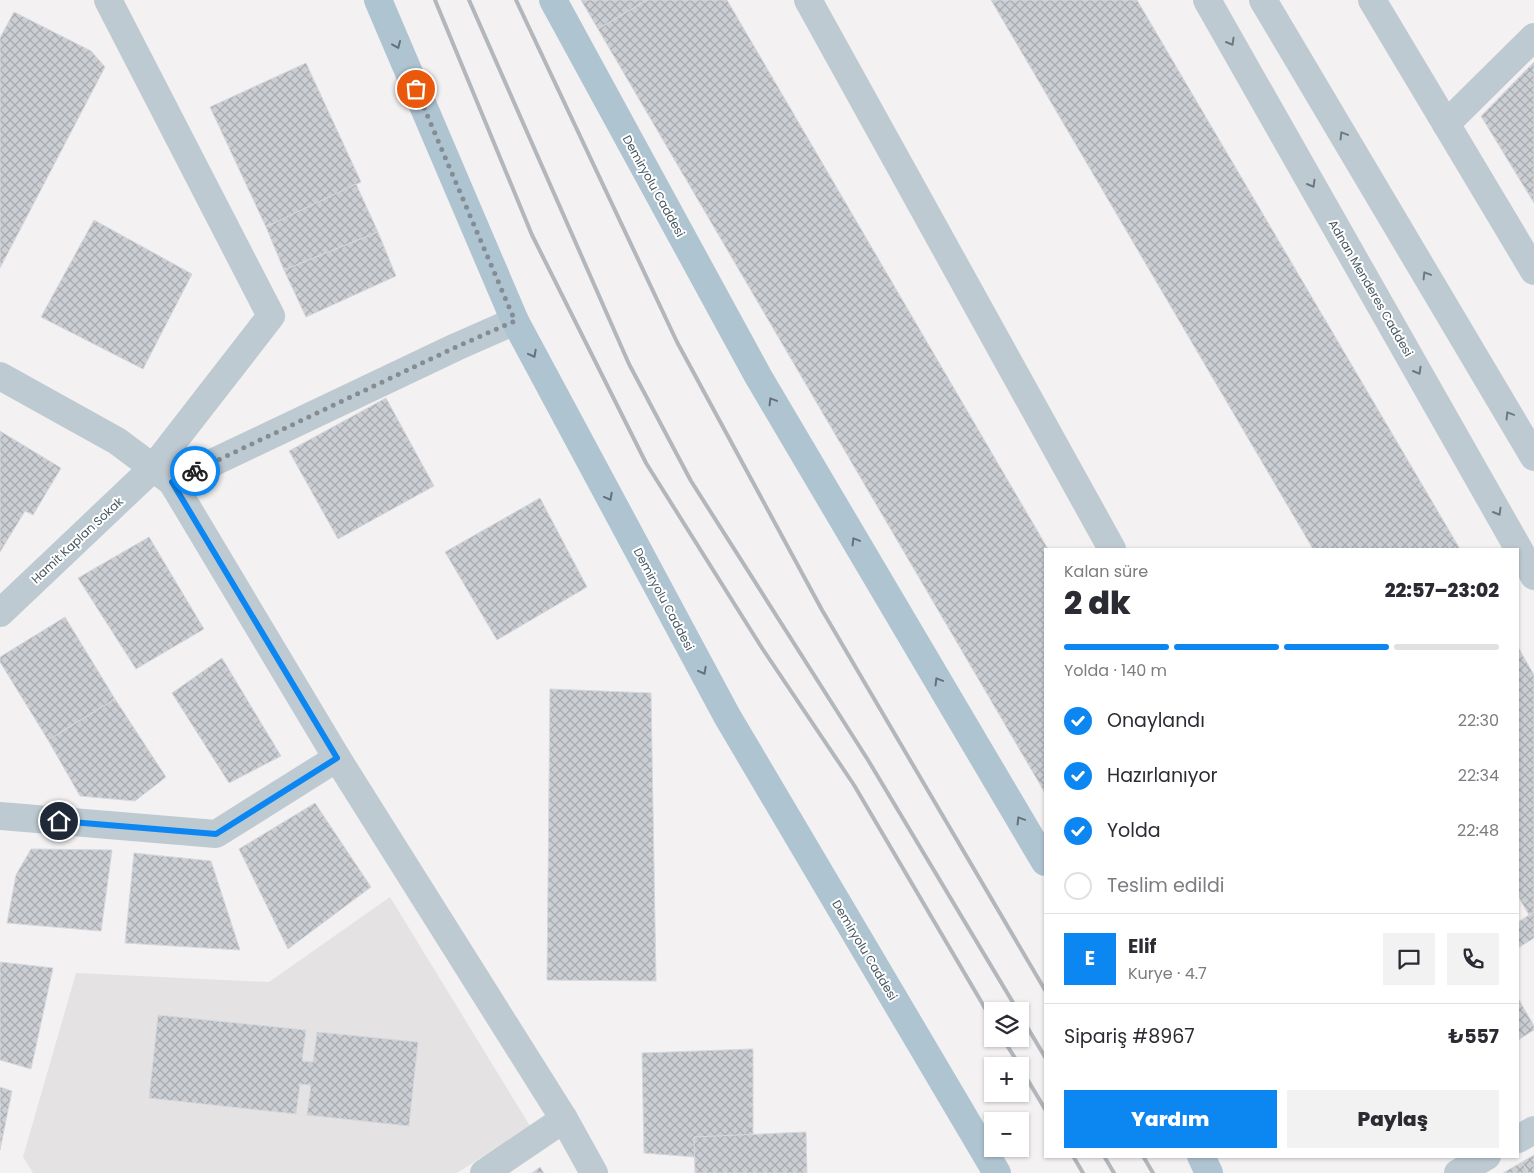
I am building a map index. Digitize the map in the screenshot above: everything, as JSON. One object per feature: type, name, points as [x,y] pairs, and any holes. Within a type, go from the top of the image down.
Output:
[{"type":"main road","name":"Demiryolu Caddesi","points":[[378,0],[515,321],[727,716],[997,1173]]},
{"type":"main road","name":"Demiryolu Caddesi","points":[[553,0],[758,376],[1044,860]]},
{"type":"main road","points":[[1201,1158],[1209,1173]]},
{"type":"street","points":[[108,0],[271,316],[163,475]]},
{"type":"street","points":[[808,0],[1111,548]]},
{"type":"street","name":"Adnan Menderes Caddesi","points":[[1207,0],[1518,548]]},
{"type":"street","points":[[1263,0],[1534,457]]},
{"type":"street","points":[[1372,0],[1534,270]]},
{"type":"street","points":[[1446,124],[1534,37]]},
{"type":"street","points":[[163,475],[515,321]]},
{"type":"street","points":[[0,376],[117,441],[163,475],[337,758],[564,1119],[594,1173]]},
{"type":"street","name":"Hamit Kaplan Sokak","points":[[0,613],[163,475]]},
{"type":"street","name":"Adnan Menderes Caddesi","points":[[1519,550],[1534,576]]},
{"type":"street","points":[[0,816],[216,834],[337,758]]},
{"type":"street","points":[[484,1173],[564,1119]]},
{"type":"street","points":[[1519,1138],[1534,1130]]},
{"type":"street","points":[[1449,1158],[1457,1173],[1483,1158]]},
{"type":"shaded area","points":[[390,897],[530,1126],[457,1173],[33,1173],[23,1157],[76,973],[269,982]]},
{"type":"building","points":[[581,0],[647,0],[598,29]]},
{"type":"building","points":[[647,0],[727,0],[1047,548],[1044,548],[1044,791],[598,29]]},
{"type":"building","points":[[991,0],[1137,0],[1459,548],[1312,548]]},
{"type":"building","points":[[14,12],[91,51],[105,67],[0,268],[0,38]]},
{"type":"building","points":[[1534,62],[1534,203],[1481,116]]},
{"type":"building","points":[[306,63],[361,182],[266,227],[210,107]]},
{"type":"building","points":[[356,184],[378,232],[284,270],[266,227]]},
{"type":"building","points":[[94,220],[192,274],[143,369],[41,317]]},
{"type":"building","points":[[378,232],[396,276],[306,317],[284,270]]},
{"type":"building","points":[[386,398],[434,486],[338,539],[289,451]]},
{"type":"building","points":[[0,431],[61,468],[33,515],[25,511],[0,552]]},
{"type":"building","points":[[540,498],[587,587],[497,640],[445,552]]},
{"type":"building","points":[[149,537],[204,629],[136,669],[78,578]]},
{"type":"building","points":[[65,617],[115,699],[48,740],[0,662],[0,657]]},
{"type":"building","points":[[1519,649],[1534,675],[1534,912],[1529,915],[1519,898]]},
{"type":"building","points":[[222,658],[281,756],[229,783],[172,693]]},
{"type":"building","points":[[550,689],[651,693],[656,981],[547,980]]},
{"type":"building","points":[[115,699],[166,777],[135,801],[80,796],[48,740]]},
{"type":"building","points":[[315,803],[371,887],[288,949],[239,849]]},
{"type":"building","points":[[31,849],[112,850],[101,931],[7,923],[16,875]]},
{"type":"building","points":[[134,853],[211,861],[240,950],[125,943]]},
{"type":"building","points":[[1534,912],[1534,938],[1519,947],[1519,921]]},
{"type":"building","points":[[0,962],[53,968],[31,1069],[0,1060]]},
{"type":"building","points":[[1519,1000],[1534,1026],[1534,1030],[1519,1039]]},
{"type":"building","points":[[158,1015],[306,1030],[302,1061],[313,1062],[317,1032],[418,1042],[409,1126],[307,1115],[311,1085],[300,1084],[296,1114],[149,1098]]},
{"type":"building","points":[[753,1049],[753,1135],[694,1137],[695,1157],[644,1153],[642,1053]]},
{"type":"building","points":[[0,1087],[12,1091],[0,1150]]},
{"type":"building","points":[[806,1132],[807,1173],[695,1173],[694,1137]]},
{"type":"building","points":[[1534,1155],[1534,1173],[1528,1173],[1522,1162]]},
{"type":"building","points":[[1522,1162],[1528,1173],[1503,1173]]},
{"type":"building","points":[[540,1167],[544,1173],[532,1173]]},
{"type":"railway","points":[[435,0],[532,235],[646,463],[762,648],[854,785],[984,1006]]},
{"type":"railway","points":[[469,0],[629,364],[691,481],[868,760],[1013,1002]]},
{"type":"railway","points":[[516,0],[677,342],[822,610],[1044,988]]},
{"type":"railway","points":[[1029,1030],[1044,1055]]},
{"type":"railway","points":[[1008,1047],[1014,1057]]},
{"type":"railway","points":[[1029,1082],[1044,1107]]},
{"type":"railway","points":[[1074,1158],[1083,1173]]},
{"type":"railway","points":[[1105,1158],[1114,1173]]},
{"type":"railway","points":[[1144,1158],[1153,1173]]},
{"type":"way so far","points":[[195,471],[515,321],[416,89]]},
{"type":"route","points":[[59,821],[216,834],[337,758],[172,482],[195,471]]}]
